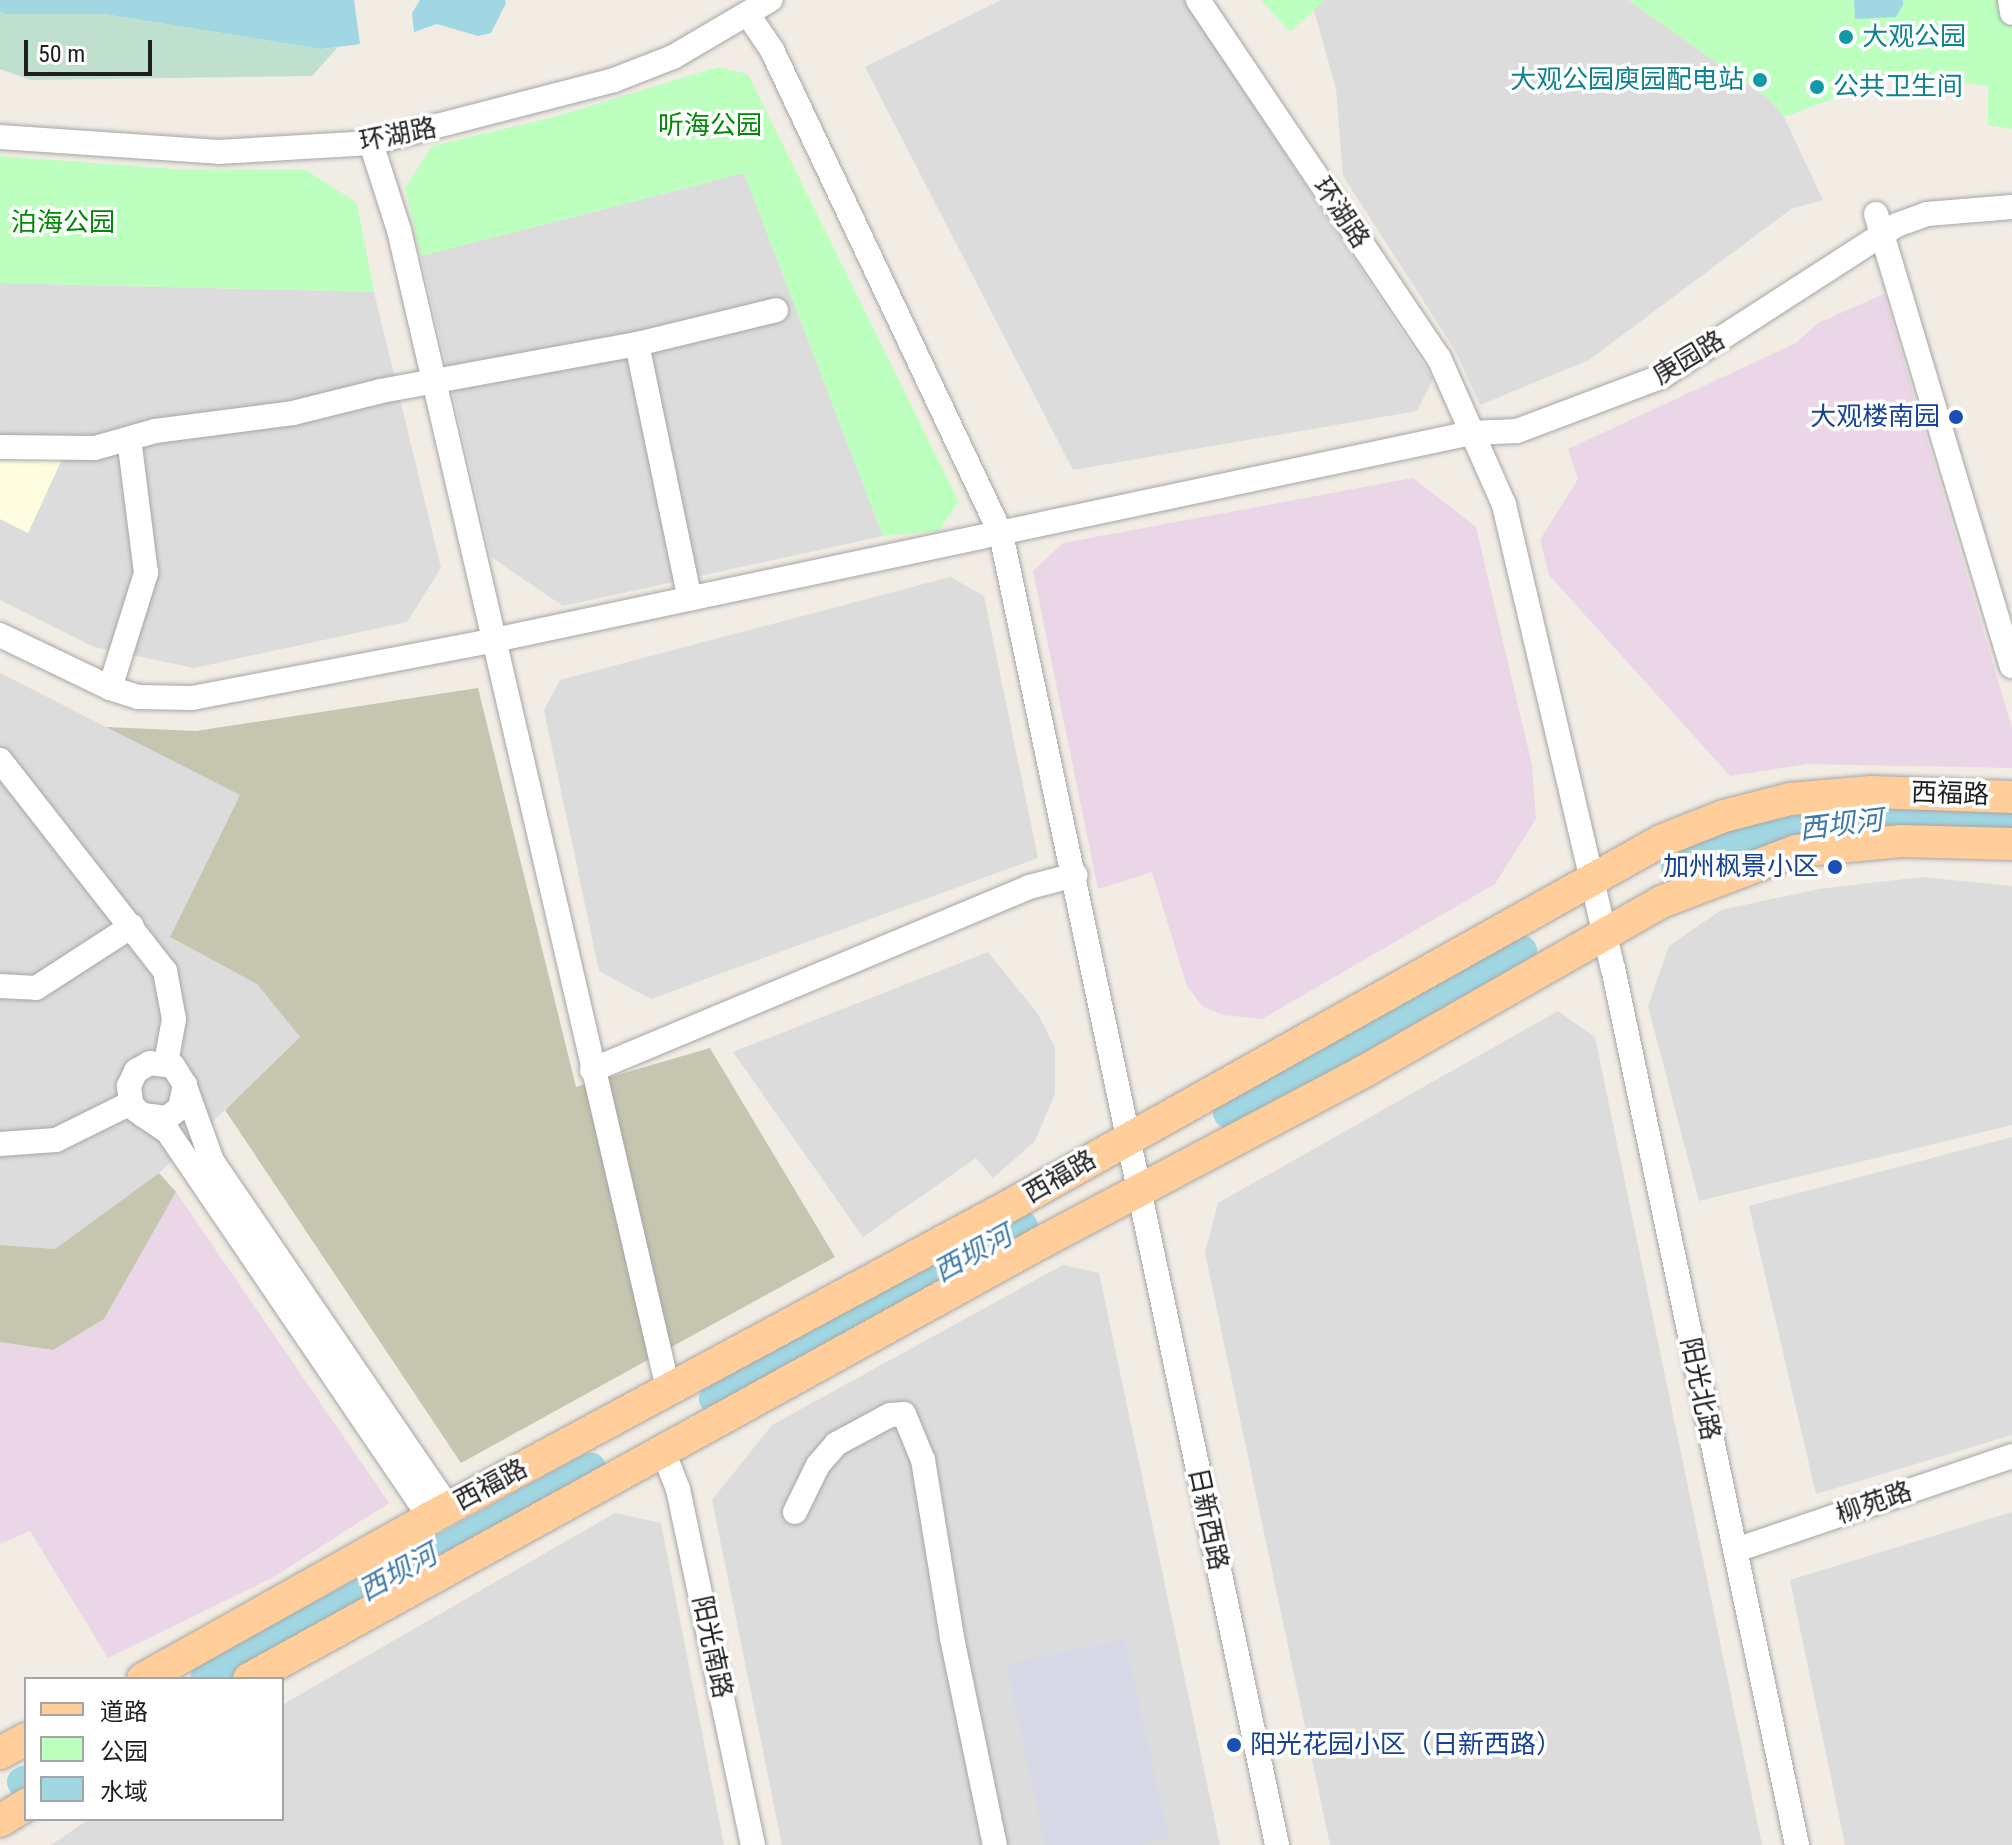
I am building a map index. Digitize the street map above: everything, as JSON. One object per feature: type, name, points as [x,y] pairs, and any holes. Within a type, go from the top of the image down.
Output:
[{"type":"main road","name":"西福路","points":[[147,1677],[1661,841],[1790,799],[1872,792],[2012,797]]},
{"type":"main road","name":"西福路","points":[[253,1677],[1143,1191],[1603,933],[1720,877],[1796,851],[1889,841],[2012,844]]},
{"type":"main road","points":[[0,1753],[24,1740]]},
{"type":"main road","points":[[0,1821],[24,1806]]},
{"type":"street","name":"环湖路","points":[[0,137],[218,152],[371,143],[614,80],[749,16],[770,0]]},
{"type":"street","name":"环湖路","points":[[1198,0],[1439,358],[1471,433],[1490,465],[1504,505],[1592,879]]},
{"type":"street","points":[[2010,0],[2012,13]]},
{"type":"street","name":"日新西路","points":[[749,16],[772,50],[1001,534],[1143,1191],[1277,1845]]},
{"type":"street","points":[[371,143],[399,230],[490,641],[668,1389]]},
{"type":"street","name":"庚园路","points":[[0,635],[110,688],[138,697],[192,698],[490,641],[1471,433],[1517,431],[1661,377],[1880,222],[1927,214],[2012,207]]},
{"type":"street","points":[[1880,222],[2012,666]]},
{"type":"street","points":[[0,447],[95,448],[129,439],[293,413],[637,344],[776,310]]},
{"type":"street","points":[[637,344],[690,599]]},
{"type":"street","points":[[110,688],[146,573],[129,439]]},
{"type":"street","points":[[0,760],[165,971],[172,995],[166,1063]]},
{"type":"street","points":[[592,1070],[1029,887],[1075,875]]},
{"type":"street","name":"阳光北路","points":[[1592,879],[1797,1845]]},
{"type":"street","points":[[0,986],[36,988],[132,926]]},
{"type":"street","points":[[150,1063],[166,1063],[179,1071],[212,1161],[440,1513],[168,1132],[137,1109],[129,1086],[136,1071],[150,1063]]},
{"type":"street","points":[[0,1144],[56,1140],[137,1109],[159,1119],[174,1114],[184,1101],[185,1085]]},
{"type":"street","points":[[795,1512],[818,1465],[836,1444],[890,1415],[904,1414],[923,1460],[952,1638],[995,1845]]},
{"type":"street","name":"阳光南路","points":[[663,1451],[678,1489],[753,1845]]},
{"type":"street","name":"柳苑路","points":[[1736,1550],[2012,1456]]},
{"type":"shaded area","points":[[1001,0],[1184,0],[1433,379],[1417,411],[1073,470],[865,67]]},
{"type":"shaded area","points":[[1325,0],[1628,0],[1769,99],[1784,117],[1823,200],[1791,209],[1589,360],[1480,405],[1455,350],[1343,176],[1336,89],[1314,10]]},
{"type":"shaded area","points":[[0,11],[104,14],[321,49],[338,47],[312,76],[31,80],[0,69]]},
{"type":"shaded area","points":[[744,173],[883,536],[563,606],[491,557],[421,256]]},
{"type":"shaded area","points":[[0,283],[374,292],[441,568],[407,622],[194,668],[94,647],[0,600],[0,519],[28,533],[0,453]]},
{"type":"shaded area","points":[[1884,294],[2012,728],[2012,768],[1807,764],[1730,776],[1549,575],[1540,540],[1578,479],[1568,449],[1796,343],[1818,323]]},
{"type":"shaded area","points":[[0,453],[64,455],[28,533],[0,519]]},
{"type":"shaded area","points":[[1413,478],[1476,527],[1532,765],[1536,819],[1495,884],[1262,1019],[1223,1015],[1202,1006],[1187,986],[1152,872],[1098,889],[1033,571],[1063,543]]},
{"type":"shaded area","points":[[950,577],[984,596],[1038,858],[651,999],[599,971],[544,710],[560,680]]},
{"type":"shaded area","points":[[0,673],[240,795],[170,937],[257,984],[300,1037],[159,1173],[55,1249],[0,1245]]},
{"type":"shaded area","points":[[478,688],[576,1087],[710,1048],[835,1257],[461,1463],[225,1110],[300,1037],[257,984],[170,937],[240,795],[106,727],[196,731]]},
{"type":"shaded area","points":[[1922,877],[2012,886],[2012,1125],[1699,1201],[1648,1006],[1669,946],[1721,910],[1819,889]]},
{"type":"shaded area","points":[[988,952],[1038,1014],[1055,1048],[1055,1094],[1035,1141],[993,1178],[976,1158],[863,1237],[733,1052]]},
{"type":"shaded area","points":[[1558,1011],[1595,1037],[1762,1845],[1330,1845],[1205,1253],[1218,1203]]},
{"type":"shaded area","points":[[2012,1137],[2012,1435],[1816,1494],[1749,1206]]},
{"type":"shaded area","points":[[159,1173],[176,1192],[104,1319],[53,1350],[0,1342],[0,1245],[55,1249]]},
{"type":"shaded area","points":[[176,1192],[389,1503],[272,1578],[108,1658],[30,1531],[0,1544],[0,1342],[53,1350],[104,1319]]},
{"type":"shaded area","points":[[1063,1265],[1099,1273],[1220,1845],[782,1845],[712,1500],[772,1425]]},
{"type":"shaded area","points":[[2012,1512],[2012,1845],[1845,1845],[1790,1580]]},
{"type":"shaded area","points":[[615,1513],[661,1523],[724,1845],[51,1845],[86,1821],[284,1821],[284,1704]]},
{"type":"shaded area","points":[[1125,1639],[1169,1839],[1142,1845],[1045,1845],[1006,1664]]},
{"type":"green space","points":[[1261,0],[1325,0],[1290,32]]},
{"type":"green space","name":"大观公园","points":[[1628,0],[2012,0],[2012,129],[1988,125],[1988,86],[1900,74],[1784,117],[1769,99]]},
{"type":"green space","name":"听海公园","points":[[718,67],[748,74],[959,502],[938,531],[883,536],[744,173],[421,256],[405,188],[432,146],[554,117]]},
{"type":"green space","name":"泊海公园","points":[[0,156],[175,169],[306,170],[357,203],[374,292],[0,283]]},
{"type":"water","points":[[0,0],[354,0],[360,44],[321,49],[104,14],[6,14],[0,11]]},
{"type":"water","points":[[420,0],[505,0],[506,3],[491,33],[478,36],[437,24],[414,32],[412,13]]},
{"type":"water","points":[[1854,0],[1903,0],[1903,5],[1896,17],[1855,19]]},
{"type":"waterway","name":"西坝河","points":[[1676,868],[1753,837],[1833,823],[1879,818],[2012,823]]},
{"type":"waterway","name":"西坝河","points":[[1228,1113],[1522,951]]},
{"type":"waterway","name":"西坝河","points":[[714,1399],[1023,1226]]},
{"type":"waterway","name":"西坝河","points":[[209,1677],[591,1468]]},
{"type":"place","name":"大观公园","points":[[1846,37]]},
{"type":"place","name":"大观公园庾园配电站","points":[[1760,80]]},
{"type":"place","name":"公共卫生间","points":[[1817,87]]},
{"type":"place","name":"大观楼南园","points":[[1956,417]]},
{"type":"place","name":"加州枫景小区","points":[[1835,867]]},
{"type":"place","name":"阳光花园小区（日新西路）","points":[[1234,1745]]}]
